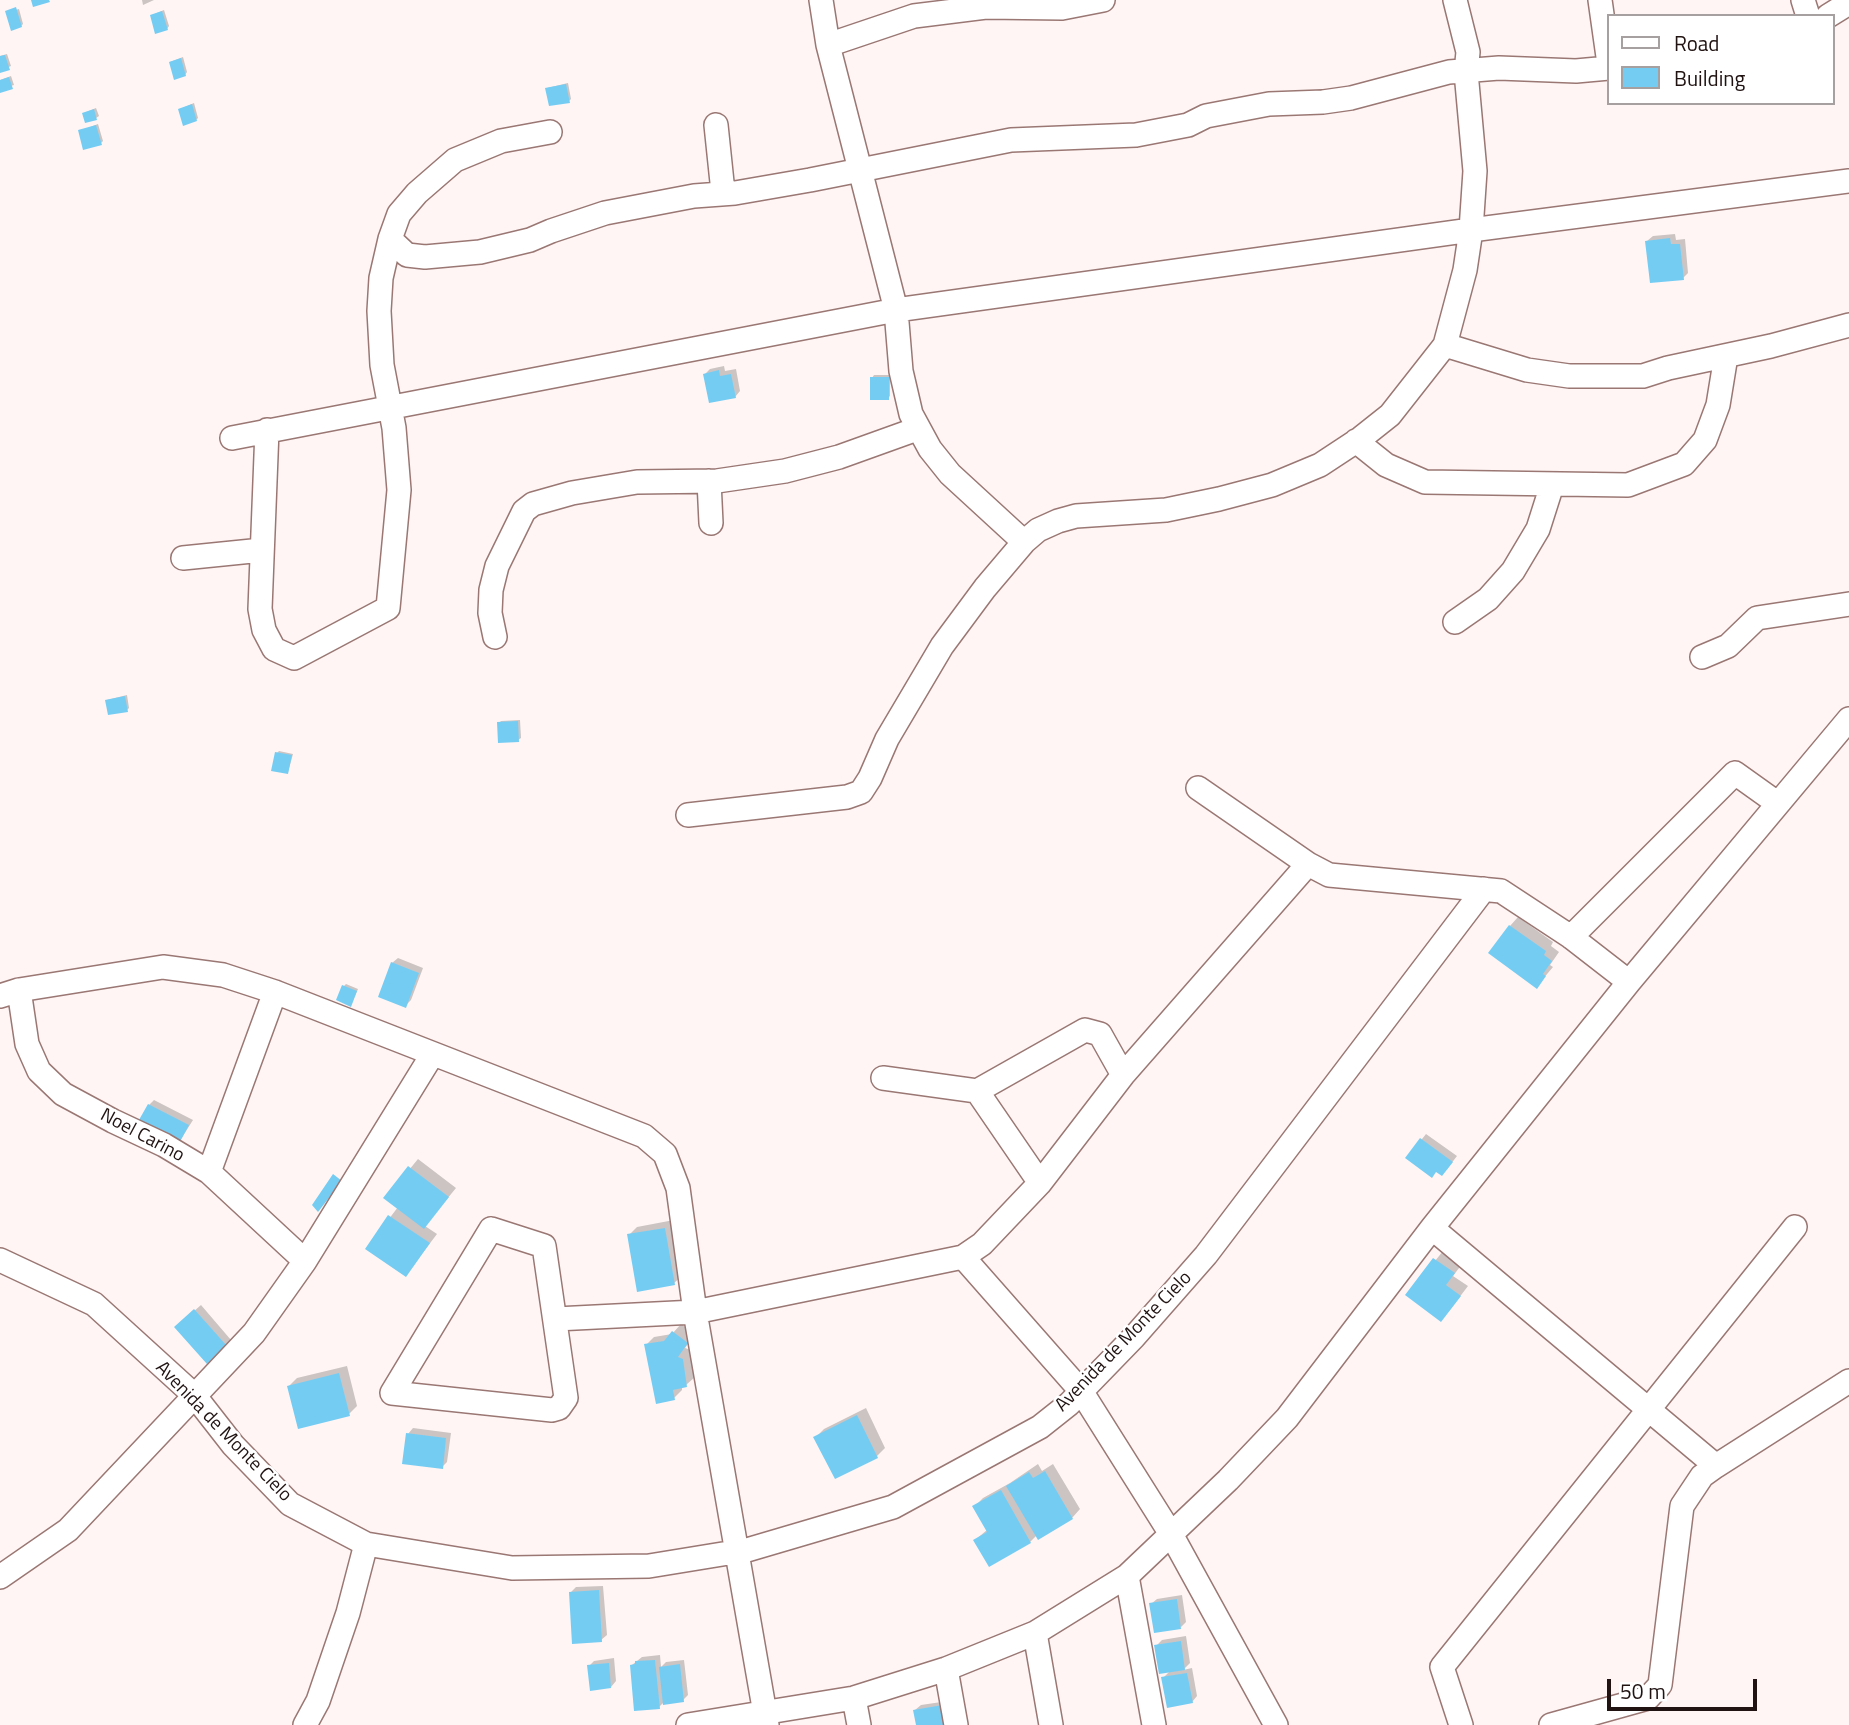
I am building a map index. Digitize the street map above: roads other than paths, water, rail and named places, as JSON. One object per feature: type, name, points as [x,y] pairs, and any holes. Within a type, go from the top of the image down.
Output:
[{"type":"street","points":[[821,0],[828,45],[862,169],[896,310],[901,371],[911,414],[917,429],[950,474],[1024,542]]},
{"type":"street","points":[[828,45],[914,16],[986,7],[1103,0]]},
{"type":"street","points":[[688,815],[847,797],[861,792],[887,739],[942,646],[985,588],[1024,542],[1038,530],[1076,516],[1166,510],[1272,485],[1320,466],[1391,415],[1445,345],[1465,270],[1475,171],[1466,72],[1468,52],[1455,0]]},
{"type":"street","points":[[1600,0],[1608,59]]},
{"type":"street","points":[[1831,14],[1849,3]]},
{"type":"street","points":[[390,239],[407,255],[425,257],[480,252],[530,240],[605,213],[723,192],[735,193],[1011,139],[1136,135],[1188,125],[1206,116],[1269,104],[1351,99],[1449,72],[1499,68],[1576,71],[1608,66]]},
{"type":"street","points":[[716,125],[723,192]]},
{"type":"street","points":[[267,430],[260,610],[264,630],[274,649],[294,658],[388,608],[399,490],[394,428],[382,365],[379,311],[381,278],[399,214],[416,193],[455,160],[501,141],[550,132]]},
{"type":"street","points":[[232,438],[896,310],[1471,230],[1849,181]]},
{"type":"street","points":[[1445,345],[1527,370],[1569,376],[1643,376],[1849,326]]},
{"type":"street","points":[[1356,441],[1386,464],[1425,482],[1628,485],[1684,464],[1705,440],[1718,405],[1726,356]]},
{"type":"street","points":[[495,637],[490,613],[491,590],[497,566],[524,511],[533,504],[572,493],[637,482],[709,481],[785,471],[839,457],[917,429]]},
{"type":"street","points":[[709,481],[711,523]]},
{"type":"street","points":[[1455,622],[1488,599],[1513,571],[1538,529],[1552,485]]},
{"type":"street","points":[[183,558],[262,550]]},
{"type":"street","points":[[1702,657],[1728,646],[1757,618],[1849,604]]},
{"type":"street","points":[[688,1725],[766,1719],[854,1698],[946,1669],[1035,1633],[1127,1576],[1228,1480],[1287,1418],[1432,1228],[1629,982],[1849,719]]},
{"type":"street","points":[[1571,937],[1735,773],[1777,803]]},
{"type":"street","points":[[1198,788],[1308,864],[1329,875],[1502,891],[1571,937],[1629,982]]},
{"type":"street","points":[[556,1319],[695,1312],[963,1257],[982,1244],[1040,1183],[1123,1075],[1308,864]]},
{"type":"street","name":"Avenida de Monte Cielo","points":[[0,1260],[94,1304],[194,1395],[233,1445],[290,1504],[366,1544],[512,1568],[649,1566],[736,1552],[893,1507],[1040,1427],[1069,1404],[1206,1255],[1484,889]]},
{"type":"street","points":[[9,993],[163,967],[223,975],[275,992],[644,1136],[665,1154],[678,1188],[695,1312],[766,1719]]},
{"type":"street","points":[[209,1172],[275,992]]},
{"type":"street","name":"Noel Carino","points":[[9,993],[39,1071],[63,1094],[164,1145],[209,1172],[305,1261]]},
{"type":"street","points":[[883,1078],[977,1091],[1084,1030],[1100,1034],[1123,1075]]},
{"type":"street","points":[[0,1577],[68,1531],[254,1333],[305,1261],[432,1055]]},
{"type":"street","points":[[977,1091],[1040,1183]]},
{"type":"street","points":[[1461,1725],[1442,1667],[1795,1227]]},
{"type":"street","points":[[491,1228],[544,1246],[556,1319],[566,1398],[559,1408],[552,1410],[392,1393],[491,1228]]},
{"type":"street","points":[[1432,1228],[1716,1466]]},
{"type":"street","points":[[963,1257],[1081,1391],[1171,1534],[1276,1725]]},
{"type":"street","points":[[1551,1725],[1648,1698],[1660,1685],[1682,1506],[1702,1476],[1849,1381]]},
{"type":"street","points":[[305,1725],[318,1701],[348,1613],[366,1544]]},
{"type":"street","points":[[1127,1576],[1154,1725]]},
{"type":"street","points":[[1035,1633],[1051,1725]]},
{"type":"street","points":[[946,1669],[956,1725]]},
{"type":"street","points":[[854,1698],[859,1725]]}]
